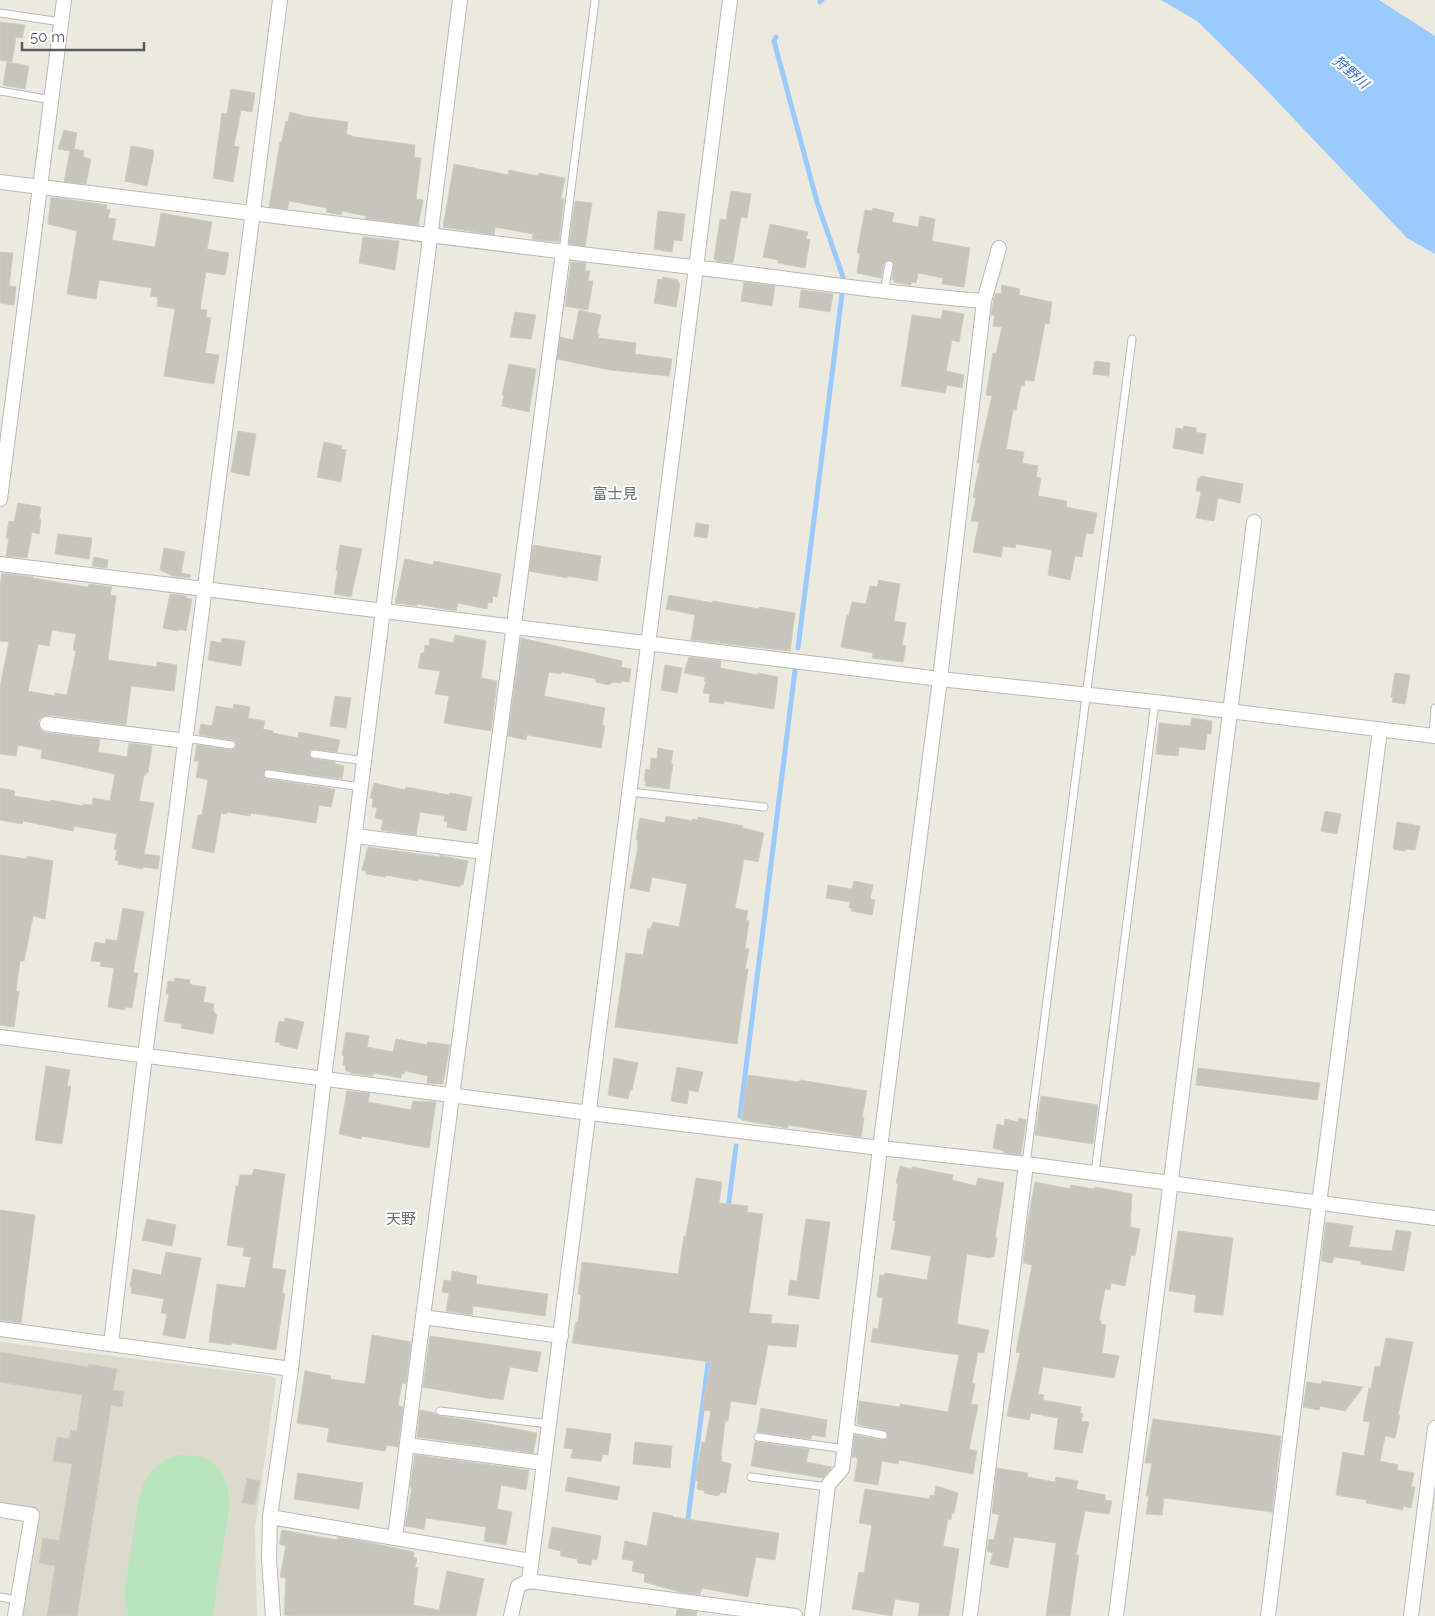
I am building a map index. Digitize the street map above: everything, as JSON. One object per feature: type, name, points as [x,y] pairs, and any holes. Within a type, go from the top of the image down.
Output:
[{"type":"street","points":[[0,499],[4,430],[40,187],[64,0]]},
{"type":"street","points":[[112,1344],[145,1056],[280,0]]},
{"type":"street","points":[[273,1616],[269,1559],[270,1516],[291,1369],[324,1078],[460,0]]},
{"type":"street","points":[[529,1581],[730,0]]},
{"type":"street","points":[[0,182],[929,297],[984,301]]},
{"type":"street","points":[[812,1616],[828,1485],[842,1469],[845,1449],[880,1148],[940,679],[984,301],[999,248]]},
{"type":"street","points":[[395,1538],[454,1095],[533,465],[563,252]]},
{"type":"street","points":[[1116,1616],[1254,522]]},
{"type":"street","points":[[0,564],[940,679],[1155,702],[1434,736]]},
{"type":"street","points":[[47,724],[186,740]]},
{"type":"street","points":[[1268,1616],[1318,1204],[1380,730]]},
{"type":"street","points":[[355,836],[484,852]]},
{"type":"street","points":[[0,1037],[590,1113],[1026,1164],[1435,1218]]},
{"type":"street","points":[[970,1616],[1026,1164]]},
{"type":"street","points":[[423,1317],[561,1336]]},
{"type":"street","points":[[0,1329],[291,1369]]},
{"type":"street","points":[[1411,1616],[1435,1428]]},
{"type":"street","points":[[407,1445],[544,1463]]},
{"type":"street","points":[[0,1510],[32,1515],[15,1616]]},
{"type":"street","points":[[270,1516],[531,1561]]},
{"type":"street","points":[[511,1616],[518,1586],[529,1581],[795,1616]]},
{"type":"lane","points":[[563,252],[595,0]]},
{"type":"lane","points":[[0,13],[61,22]]},
{"type":"lane","points":[[0,91],[52,100]]},
{"type":"lane","points":[[884,291],[889,265]]},
{"type":"lane","points":[[1026,1164],[1132,339]]},
{"type":"lane","points":[[1095,1173],[1155,702]]},
{"type":"lane","points":[[1434,736],[1435,708]]},
{"type":"lane","points":[[186,740],[231,746]]},
{"type":"lane","points":[[314,754],[365,761]]},
{"type":"lane","points":[[268,774],[362,786]]},
{"type":"lane","points":[[630,792],[764,807]]},
{"type":"lane","points":[[440,1411],[549,1424]]},
{"type":"lane","points":[[847,1428],[883,1434]]},
{"type":"lane","points":[[758,1437],[845,1449]]},
{"type":"lane","points":[[751,1477],[828,1487]]},
{"type":"lane","points":[[0,1597],[18,1600]]},
{"type":"shaded area","points":[[0,1342],[271,1376],[276,1379],[255,1529],[257,1616],[21,1616],[37,1512],[0,1505]]},
{"type":"green space","points":[[178,1455],[202,1457],[212,1462],[222,1473],[227,1486],[229,1508],[213,1613],[212,1616],[128,1616],[124,1594],[139,1498],[152,1470]]},
{"type":"water","name":"狩野川","points":[[1161,0],[1379,0],[1435,36],[1435,254],[1407,238],[1254,77],[1197,21]]},
{"type":"building","points":[[0,22],[25,25],[22,38],[16,37],[12,62],[0,60]]},
{"type":"building","points":[[7,62],[29,66],[25,89],[3,85]]},
{"type":"building","points":[[231,89],[255,93],[252,112],[241,110],[234,146],[239,147],[233,182],[213,178],[222,113],[227,114]]},
{"type":"building","points":[[290,112],[304,116],[348,122],[346,134],[355,137],[415,145],[414,157],[421,158],[416,199],[423,200],[418,226],[366,219],[366,216],[342,211],[341,215],[326,212],[327,208],[289,201],[287,210],[269,207],[280,142],[282,141]]},
{"type":"building","points":[[64,130],[77,133],[74,149],[84,151],[83,157],[91,159],[86,184],[64,182],[70,151],[58,149]]},
{"type":"building","points":[[131,146],[153,150],[147,186],[125,181]]},
{"type":"building","points":[[454,164],[508,175],[509,170],[538,176],[539,173],[565,178],[561,198],[564,199],[559,242],[532,239],[533,234],[495,227],[494,235],[443,227]]},
{"type":"building","points":[[731,191],[751,194],[747,218],[741,217],[733,263],[716,261],[714,259],[720,219],[726,220]]},
{"type":"building","points":[[51,197],[107,205],[106,209],[110,210],[108,218],[116,219],[112,240],[155,247],[161,213],[212,222],[207,249],[229,253],[225,275],[206,272],[200,309],[207,310],[206,317],[211,318],[205,353],[219,355],[214,384],[164,376],[175,309],[157,306],[158,297],[150,296],[152,288],[99,280],[96,299],[67,294],[77,231],[48,224]]},
{"type":"building","points":[[575,201],[592,203],[585,246],[569,244]]},
{"type":"building","points":[[873,208],[894,213],[892,222],[918,227],[920,216],[935,219],[932,241],[970,248],[964,287],[942,284],[943,278],[918,273],[916,283],[911,282],[911,285],[894,282],[895,280],[892,280],[894,264],[890,260],[884,264],[881,278],[857,273],[860,253],[857,253],[865,210],[872,211]]},
{"type":"building","points":[[658,211],[685,214],[682,241],[674,240],[672,252],[654,249]]},
{"type":"building","points":[[770,224],[808,232],[806,239],[810,240],[805,268],[778,263],[778,260],[763,257]]},
{"type":"building","points":[[363,237],[399,241],[395,270],[359,263]]},
{"type":"building","points":[[0,252],[13,253],[9,286],[16,287],[14,305],[0,303]]},
{"type":"building","points":[[571,262],[586,263],[585,271],[590,271],[588,281],[593,281],[588,310],[565,306]]},
{"type":"building","points":[[663,277],[678,280],[680,284],[676,307],[654,303],[658,279],[662,280]]},
{"type":"building","points":[[744,282],[775,286],[772,306],[741,301]]},
{"type":"building","points":[[1002,285],[1020,289],[1019,295],[1052,302],[1049,324],[1045,323],[1034,381],[1025,380],[1024,386],[1021,386],[1016,410],[1013,410],[1006,449],[1024,452],[1022,463],[1038,466],[1036,477],[1041,478],[1038,496],[1067,501],[1066,507],[1097,513],[1093,534],[1086,533],[1082,557],[1075,556],[1070,580],[1048,575],[1052,550],[1016,544],[1015,548],[1003,546],[1001,557],[973,552],[979,522],[971,521],[976,498],[973,497],[980,463],[977,463],[992,396],[986,395],[993,353],[996,354],[1002,327],[993,326],[995,315],[991,315],[995,293],[1001,294]]},
{"type":"building","points":[[801,290],[833,294],[830,312],[799,307]]},
{"type":"building","points":[[579,310],[601,315],[597,334],[599,334],[598,338],[636,343],[635,354],[672,359],[669,376],[610,370],[557,359],[560,337],[573,340]]},
{"type":"building","points":[[943,310],[964,314],[959,342],[952,340],[946,371],[964,375],[962,388],[947,385],[945,393],[901,386],[912,315],[941,319]]},
{"type":"building","points":[[515,312],[536,315],[531,339],[510,337]]},
{"type":"building","points":[[1095,361],[1110,363],[1109,376],[1093,374]]},
{"type":"building","points":[[509,364],[536,369],[529,412],[502,406],[504,395],[502,395]]},
{"type":"building","points":[[1184,426],[1196,428],[1196,432],[1206,434],[1203,454],[1173,448],[1176,428],[1183,429]]},
{"type":"building","points":[[238,431],[256,434],[249,476],[231,472]]},
{"type":"building","points":[[324,442],[342,446],[341,449],[346,450],[341,482],[317,477]]},
{"type":"building","points":[[1201,476],[1243,484],[1240,503],[1218,498],[1214,521],[1196,518],[1201,492],[1196,491],[1198,478]]},
{"type":"building","points":[[18,503],[41,507],[39,534],[32,532],[27,558],[6,556],[9,538],[6,538],[9,521],[14,522]]},
{"type":"building","points":[[696,523],[709,525],[707,538],[694,536]]},
{"type":"building","points":[[58,534],[92,538],[89,559],[55,554]]},
{"type":"building","points":[[340,545],[362,549],[351,597],[334,594]]},
{"type":"building","points":[[533,545],[601,556],[597,581],[529,571]]},
{"type":"building","points":[[164,548],[185,552],[181,573],[191,575],[190,578],[173,576],[160,570]]},
{"type":"building","points":[[94,557],[108,560],[107,568],[92,566]]},
{"type":"building","points":[[405,559],[433,565],[434,561],[501,574],[497,597],[493,596],[492,603],[488,602],[487,609],[458,603],[456,611],[417,604],[417,606],[395,603]]},
{"type":"building","points":[[2,573],[80,586],[88,587],[89,584],[112,587],[110,595],[116,596],[108,660],[157,667],[157,662],[177,665],[174,691],[131,686],[126,725],[48,715],[40,718],[38,723],[41,731],[46,733],[100,739],[98,752],[127,757],[129,743],[152,746],[148,773],[146,772],[146,775],[144,775],[139,801],[154,803],[144,854],[160,856],[158,869],[143,867],[142,869],[118,864],[119,861],[115,860],[117,850],[114,849],[117,834],[74,826],[73,831],[23,821],[22,824],[0,820],[0,788],[15,791],[14,796],[83,806],[83,804],[92,805],[93,798],[110,801],[115,774],[41,758],[42,750],[18,745],[16,756],[0,754],[0,687],[9,642],[0,641],[0,586]],"holes":[[[52,630],[76,634],[73,650],[76,651],[67,695],[55,693],[55,696],[28,691],[38,644],[49,646]]]},
{"type":"building","points":[[879,580],[900,584],[894,621],[906,623],[902,645],[906,646],[903,662],[872,658],[873,653],[841,647],[847,615],[849,616],[852,602],[866,604],[870,586],[877,587]]},
{"type":"building","points":[[170,594],[187,596],[186,598],[192,599],[186,631],[163,628]]},
{"type":"building","points":[[669,595],[713,603],[713,601],[795,613],[790,651],[691,640],[695,615],[666,609]]},
{"type":"building","points":[[455,635],[486,641],[481,678],[497,681],[491,731],[444,723],[449,696],[435,694],[440,671],[418,668],[421,653],[424,653],[425,645],[429,646],[430,638],[453,643]]},
{"type":"building","points":[[222,638],[245,641],[241,666],[208,660],[211,641],[221,643]]},
{"type":"building","points":[[521,638],[622,661],[621,667],[631,669],[629,682],[613,682],[609,685],[596,682],[596,679],[561,672],[561,674],[549,672],[544,696],[605,708],[602,725],[605,726],[601,748],[527,735],[526,740],[508,736]]},
{"type":"building","points":[[689,657],[721,661],[720,668],[778,677],[774,709],[724,701],[724,704],[709,702],[710,694],[703,693],[706,682],[704,681],[705,677],[684,673]]},
{"type":"building","points":[[665,665],[682,668],[677,693],[661,690]]},
{"type":"building","points":[[1395,673],[1410,675],[1405,704],[1392,702],[1393,697],[1391,697]]},
{"type":"building","points":[[335,696],[351,698],[346,728],[330,726]]},
{"type":"building","points":[[234,704],[250,707],[248,718],[265,721],[263,729],[273,731],[273,733],[298,738],[299,732],[340,740],[337,752],[314,749],[310,750],[309,754],[313,759],[335,762],[335,764],[344,766],[342,779],[266,769],[263,776],[267,779],[335,789],[331,807],[319,805],[316,823],[251,813],[250,816],[227,812],[227,814],[221,813],[214,853],[192,848],[198,815],[202,815],[208,780],[196,777],[199,761],[194,761],[197,745],[235,749],[235,741],[199,735],[201,724],[212,726],[216,706],[233,709]]},
{"type":"building","points":[[1192,718],[1212,721],[1211,734],[1207,733],[1205,750],[1179,747],[1178,756],[1156,754],[1159,723],[1190,726]]},
{"type":"building","points":[[658,748],[673,751],[669,789],[645,786],[646,769],[650,770],[651,758],[657,759]]},
{"type":"building","points":[[374,783],[405,790],[406,787],[472,797],[466,831],[447,827],[448,822],[444,821],[445,816],[420,812],[416,835],[381,830],[383,820],[375,818],[377,808],[372,807],[373,799],[370,798]]},
{"type":"building","points":[[1325,811],[1341,814],[1337,834],[1321,831]]},
{"type":"building","points":[[666,816],[692,821],[692,819],[698,820],[698,817],[743,826],[742,828],[764,833],[758,862],[744,859],[735,908],[748,911],[746,920],[749,921],[745,948],[749,949],[745,969],[748,969],[737,1044],[615,1027],[626,953],[643,955],[648,928],[651,929],[653,922],[679,927],[687,884],[652,877],[649,892],[630,888],[637,852],[638,840],[636,840],[640,818],[665,823]]},
{"type":"building","points":[[1397,822],[1420,826],[1415,850],[1393,849]]},
{"type":"building","points":[[368,847],[440,857],[440,855],[468,861],[463,885],[460,885],[460,887],[419,879],[417,881],[386,875],[385,877],[366,874],[366,871],[362,870]]},
{"type":"building","points":[[0,855],[27,859],[27,856],[53,861],[45,919],[33,916],[24,961],[20,961],[16,991],[19,992],[14,1027],[0,1025]]},
{"type":"building","points":[[854,881],[873,885],[870,899],[875,900],[872,915],[851,911],[852,908],[849,908],[850,902],[826,898],[828,885],[852,889]]},
{"type":"building","points":[[123,908],[144,912],[133,973],[138,973],[132,1008],[125,1007],[125,1010],[108,1007],[114,968],[100,966],[101,962],[91,961],[95,942],[105,944],[106,939],[117,941]]},
{"type":"building","points":[[175,978],[190,980],[189,983],[192,985],[206,987],[203,1002],[214,1004],[213,1010],[217,1016],[213,1034],[181,1028],[182,1024],[164,1021],[169,994],[166,994],[168,981],[174,982]]},
{"type":"building","points":[[285,1018],[304,1022],[297,1049],[275,1042],[279,1021],[284,1022]]},
{"type":"building","points":[[346,1032],[369,1036],[367,1047],[393,1052],[396,1039],[427,1045],[428,1042],[450,1045],[443,1084],[427,1083],[428,1076],[405,1071],[404,1074],[402,1073],[401,1078],[374,1073],[373,1076],[346,1071],[345,1065],[343,1065],[344,1056],[342,1055]]},
{"type":"building","points":[[614,1058],[638,1063],[628,1099],[608,1095]]},
{"type":"building","points":[[46,1066],[70,1070],[67,1086],[71,1086],[62,1144],[35,1140]]},
{"type":"building","points":[[677,1067],[703,1072],[698,1092],[689,1090],[687,1104],[671,1101]]},
{"type":"building","points":[[1198,1068],[1320,1083],[1317,1100],[1196,1085]]},
{"type":"building","points":[[748,1075],[799,1082],[800,1080],[867,1091],[862,1117],[864,1118],[861,1137],[788,1125],[788,1128],[741,1120]]},
{"type":"building","points":[[347,1091],[370,1093],[368,1102],[411,1110],[413,1101],[436,1102],[429,1148],[362,1136],[361,1139],[339,1134]]},
{"type":"building","points":[[1041,1096],[1098,1105],[1093,1144],[1035,1135]]},
{"type":"building","points":[[1019,1118],[1026,1120],[1021,1155],[1004,1153],[1004,1151],[993,1148],[997,1124],[1004,1126],[1005,1119],[1018,1122]]},
{"type":"building","points":[[900,1166],[953,1175],[952,1180],[976,1186],[978,1178],[1004,1183],[995,1238],[997,1238],[994,1257],[967,1254],[957,1324],[989,1330],[984,1353],[978,1352],[972,1383],[975,1384],[971,1404],[978,1405],[969,1449],[977,1451],[973,1474],[899,1460],[898,1464],[882,1461],[878,1485],[854,1481],[858,1458],[852,1457],[855,1435],[882,1440],[887,1439],[888,1436],[884,1430],[857,1424],[859,1401],[900,1407],[900,1404],[948,1412],[959,1355],[871,1342],[873,1328],[878,1329],[883,1298],[877,1297],[880,1275],[884,1276],[885,1273],[927,1280],[931,1256],[891,1249],[896,1221],[893,1220],[898,1184],[896,1183]]},
{"type":"building","points":[[254,1169],[285,1174],[272,1268],[286,1270],[282,1293],[285,1294],[276,1350],[231,1343],[231,1345],[209,1342],[217,1284],[245,1288],[251,1257],[243,1256],[244,1248],[227,1245],[236,1186],[238,1186],[240,1175],[252,1175]]},
{"type":"building","points":[[696,1178],[722,1182],[719,1203],[748,1206],[747,1212],[763,1214],[749,1313],[772,1315],[771,1323],[799,1325],[796,1347],[768,1345],[756,1405],[731,1401],[728,1421],[725,1421],[721,1461],[731,1464],[726,1493],[721,1492],[718,1496],[704,1493],[705,1491],[697,1489],[698,1481],[695,1480],[702,1442],[705,1443],[711,1411],[702,1410],[711,1362],[572,1343],[576,1322],[578,1322],[581,1295],[578,1294],[582,1262],[678,1274]]},
{"type":"building","points":[[1035,1182],[1070,1189],[1071,1185],[1094,1189],[1095,1187],[1132,1194],[1130,1227],[1140,1229],[1135,1256],[1131,1255],[1125,1286],[1111,1283],[1110,1290],[1105,1289],[1099,1320],[1101,1324],[1106,1325],[1102,1353],[1119,1356],[1114,1378],[1043,1367],[1038,1394],[1044,1395],[1043,1400],[1081,1407],[1080,1413],[1083,1414],[1081,1421],[1089,1422],[1082,1453],[1054,1449],[1058,1418],[1031,1413],[1029,1420],[1007,1416],[1020,1353],[1016,1352],[1032,1265],[1023,1263]]},
{"type":"building","points":[[0,1210],[35,1215],[21,1323],[0,1320]]},
{"type":"building","points":[[147,1219],[176,1225],[172,1246],[142,1240]]},
{"type":"building","points":[[806,1219],[830,1222],[819,1299],[788,1295],[790,1280],[797,1281]]},
{"type":"building","points":[[1326,1222],[1353,1226],[1349,1247],[1392,1251],[1396,1230],[1411,1232],[1404,1271],[1361,1264],[1361,1261],[1334,1257],[1332,1263],[1321,1261]]},
{"type":"building","points":[[1178,1231],[1233,1238],[1223,1315],[1194,1312],[1196,1295],[1169,1291]]},
{"type":"building","points":[[166,1252],[201,1258],[185,1339],[163,1335],[167,1314],[161,1313],[164,1299],[131,1293],[133,1269],[161,1275]]},
{"type":"building","points":[[452,1271],[477,1276],[476,1284],[548,1294],[545,1316],[473,1306],[472,1315],[446,1311],[449,1293],[442,1292],[444,1280],[451,1281]]},
{"type":"building","points":[[372,1335],[411,1342],[406,1384],[402,1383],[398,1406],[403,1407],[398,1447],[387,1445],[385,1451],[327,1442],[329,1428],[297,1423],[305,1371],[331,1376],[330,1379],[365,1384]]},
{"type":"building","points":[[430,1336],[541,1352],[537,1372],[510,1367],[503,1400],[423,1387]]},
{"type":"building","points":[[1386,1338],[1413,1342],[1395,1438],[1385,1436],[1380,1461],[1398,1465],[1397,1470],[1414,1473],[1411,1487],[1415,1487],[1411,1508],[1403,1506],[1403,1510],[1366,1503],[1367,1500],[1336,1495],[1343,1452],[1364,1456],[1370,1422],[1363,1421],[1369,1388],[1371,1389],[1375,1366],[1380,1367]]},
{"type":"building","points":[[0,1352],[88,1367],[88,1364],[117,1369],[113,1390],[124,1392],[122,1407],[111,1405],[77,1616],[47,1616],[55,1566],[39,1563],[43,1538],[59,1541],[72,1464],[53,1461],[57,1437],[69,1439],[71,1430],[77,1431],[82,1395],[0,1382]]},
{"type":"building","points":[[1322,1381],[1363,1387],[1345,1411],[1320,1406],[1319,1410],[1303,1407],[1307,1382],[1321,1384]]},
{"type":"building","points":[[761,1408],[827,1420],[825,1437],[812,1435],[811,1439],[757,1432]]},
{"type":"building","points":[[420,1410],[435,1413],[439,1416],[537,1433],[533,1453],[417,1437]]},
{"type":"building","points":[[1153,1419],[1281,1436],[1272,1512],[1164,1498],[1162,1515],[1146,1514],[1149,1496],[1146,1496],[1152,1463],[1145,1463]]},
{"type":"building","points":[[567,1428],[611,1434],[608,1455],[603,1454],[601,1461],[571,1458],[573,1449],[564,1448]]},
{"type":"building","points":[[635,1442],[672,1446],[670,1468],[633,1464]]},
{"type":"building","points":[[755,1442],[809,1449],[806,1462],[832,1467],[823,1478],[751,1466]]},
{"type":"building","points":[[415,1455],[529,1470],[526,1490],[501,1485],[497,1509],[512,1512],[506,1545],[484,1541],[486,1527],[426,1518],[424,1529],[405,1526],[412,1488],[410,1487]]},
{"type":"building","points":[[997,1468],[1028,1473],[1027,1477],[1055,1482],[1056,1477],[1078,1481],[1076,1489],[1105,1495],[1105,1500],[1112,1501],[1109,1514],[1085,1511],[1076,1555],[1079,1555],[1070,1616],[1046,1616],[1056,1543],[1014,1537],[1008,1568],[990,1564],[993,1553],[987,1551],[989,1539],[994,1540],[999,1515],[992,1513]]},
{"type":"building","points":[[298,1473],[363,1483],[359,1509],[294,1499]]},
{"type":"building","points":[[568,1477],[620,1487],[617,1500],[565,1491]]},
{"type":"building","points":[[247,1478],[260,1481],[255,1505],[242,1503]]},
{"type":"building","points":[[936,1486],[958,1493],[954,1513],[952,1513],[951,1520],[948,1519],[943,1546],[959,1549],[949,1616],[918,1616],[920,1603],[895,1599],[892,1616],[852,1609],[859,1572],[864,1573],[872,1525],[859,1523],[865,1489],[929,1499],[930,1495],[934,1496]]},
{"type":"building","points":[[653,1512],[673,1517],[779,1533],[775,1560],[756,1557],[748,1597],[702,1588],[700,1595],[680,1592],[644,1582],[645,1574],[632,1571],[634,1561],[622,1559],[625,1541],[647,1546]]},
{"type":"building","points":[[552,1527],[601,1536],[597,1560],[592,1559],[591,1565],[578,1563],[577,1559],[560,1556],[561,1551],[548,1548]]},
{"type":"building","points":[[282,1530],[337,1540],[337,1537],[414,1552],[413,1557],[417,1558],[415,1567],[418,1568],[413,1605],[439,1610],[447,1571],[484,1579],[476,1616],[284,1615],[286,1578],[280,1577],[286,1546],[279,1544]]},
{"type":"building","points":[[677,1609],[697,1612],[696,1616],[676,1616]]},
{"type":"waterway","points":[[776,37],[774,41],[817,202],[843,277]]},
{"type":"waterway","points":[[798,648],[842,294]]},
{"type":"waterway","points":[[740,1116],[795,670]]},
{"type":"waterway","points":[[728,1209],[736,1146]]},
{"type":"waterway","points":[[687,1526],[709,1356]]},
{"type":"district","name":"富士見","points":[[615,494]]},
{"type":"district","name":"天野","points":[[401,1219]]}]
